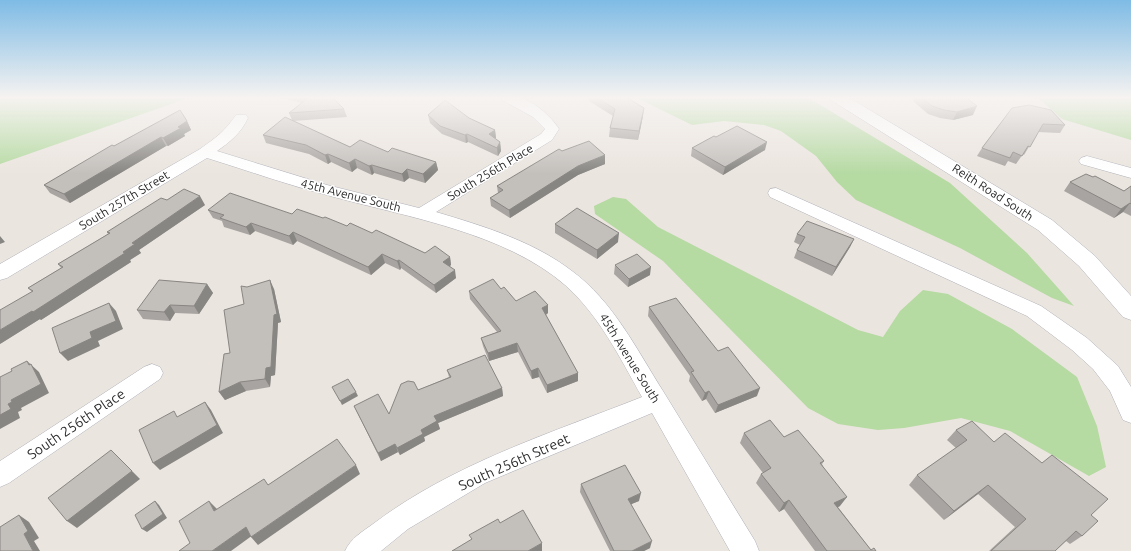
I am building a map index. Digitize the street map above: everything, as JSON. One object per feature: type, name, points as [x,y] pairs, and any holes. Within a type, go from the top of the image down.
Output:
[{"type":"main road","name":"Reith Road South","points":[[880,123],[1045,225],[1087,261],[1131,311]]},
{"type":"street","name":"South 257th Street","points":[[0,274],[205,152],[230,134],[238,127],[239,123]]},
{"type":"street","name":"South 256th Place","points":[[423,213],[547,137],[552,129],[548,123]]},
{"type":"street","name":"45th Avenue South","points":[[205,152],[307,185],[423,213],[477,230],[524,250],[566,276],[593,302],[617,334],[745,551]]},
{"type":"street","points":[[1087,161],[1131,173]]},
{"type":"street","points":[[776,193],[1034,310],[1070,336],[1100,362],[1118,385],[1131,413]]},
{"type":"street","name":"South 256th Place","points":[[0,475],[152,374]]},
{"type":"street","name":"South 256th Street","points":[[358,551],[399,520],[476,475],[657,401]]},
{"type":"green space","points":[[0,123],[118,123],[0,164]]},
{"type":"green space","points":[[687,123],[710,123],[692,125]]},
{"type":"green space","points":[[741,123],[850,123],[950,183],[1027,253],[1074,306],[1052,298],[960,248],[856,200],[837,182],[816,156],[781,131],[764,125]]},
{"type":"green space","points":[[1074,123],[1131,123],[1131,140]]},
{"type":"green space","points":[[613,197],[626,199],[658,227],[858,330],[883,337],[900,311],[923,290],[948,294],[1012,329],[1077,377],[1097,426],[1106,467],[1089,476],[1010,431],[961,418],[904,428],[878,430],[838,424],[808,408],[663,261],[595,214],[594,206]]},
{"type":"building","points":[[157,123],[184,123],[178,127],[181,128],[163,138],[161,137],[64,194],[44,185],[112,145],[114,146]]},
{"type":"building","points":[[278,123],[297,123],[350,147],[360,140],[388,152],[392,148],[436,162],[423,174],[407,169],[402,174],[372,165],[369,166],[355,159],[349,163],[328,154],[325,155],[306,145],[263,135]]},
{"type":"building","points":[[436,123],[479,123],[495,130],[489,134],[500,142],[497,148],[467,134],[465,135],[440,126]]},
{"type":"building","points":[[611,123],[641,123],[639,131],[610,128]]},
{"type":"building","points":[[1001,123],[1063,123],[1065,125],[1043,124],[1030,147],[1028,146],[1022,156],[1013,152],[1010,158],[982,148]]},
{"type":"building","points":[[737,126],[767,142],[725,167],[692,148],[714,136],[716,137]]},
{"type":"building","points":[[589,141],[605,155],[578,166],[509,210],[490,198],[503,190],[497,186],[559,149],[562,151]]},
{"type":"building","points":[[1086,174],[1093,177],[1095,176],[1124,191],[1131,186],[1131,204],[1130,203],[1121,209],[1070,182]]},
{"type":"building","points":[[184,189],[200,196],[132,243],[135,244],[123,252],[125,253],[33,312],[32,311],[0,330],[0,310],[33,291],[28,288],[63,267],[58,264],[110,233],[107,232],[161,198],[167,200]]},
{"type":"building","points":[[230,193],[292,214],[297,209],[323,218],[325,217],[347,226],[350,223],[372,233],[376,230],[425,253],[435,246],[450,257],[443,262],[455,270],[434,285],[399,260],[397,261],[382,254],[368,267],[293,232],[289,236],[251,223],[246,227],[220,218],[224,215],[208,210]]},
{"type":"building","points":[[577,208],[619,233],[597,250],[555,224]]},
{"type":"building","points":[[807,221],[854,239],[836,267],[797,250],[805,237],[797,234]]},
{"type":"building","points":[[637,254],[651,267],[629,279],[615,265]]},
{"type":"building","points":[[493,279],[501,289],[504,287],[516,301],[535,291],[548,305],[542,308],[578,373],[547,385],[538,368],[531,371],[517,343],[488,353],[481,338],[501,331],[469,291]]},
{"type":"building","points":[[159,280],[207,284],[194,306],[170,305],[164,312],[137,310]]},
{"type":"building","points":[[270,280],[277,314],[274,315],[271,367],[266,368],[265,379],[240,382],[219,392],[224,354],[230,353],[224,310],[244,304],[241,286],[247,287]]},
{"type":"building","points":[[676,298],[718,351],[728,347],[760,388],[718,405],[709,391],[705,393],[691,372],[694,371],[649,307]]},
{"type":"building","points":[[109,303],[116,321],[90,332],[92,338],[60,353],[52,328]]},
{"type":"building","points":[[485,355],[502,388],[434,416],[437,421],[421,430],[423,434],[397,448],[395,444],[378,453],[354,406],[378,394],[389,414],[401,384],[408,381],[414,382],[418,390],[451,377],[447,370]]},
{"type":"building","points":[[27,361],[29,365],[31,364],[41,384],[11,400],[12,402],[8,404],[11,409],[0,415],[0,377],[12,371],[11,369]]},
{"type":"building","points":[[348,379],[356,392],[340,401],[332,387]]},
{"type":"building","points":[[205,402],[217,425],[153,463],[139,430],[174,411],[177,417]]},
{"type":"building","points":[[770,420],[784,437],[798,430],[824,461],[820,463],[847,497],[834,503],[871,550],[874,548],[876,551],[827,551],[789,500],[784,503],[761,474],[771,468],[744,433]]},
{"type":"building","points":[[972,421],[994,442],[1005,433],[1042,463],[1052,455],[1108,499],[1091,515],[1098,521],[1082,536],[1076,531],[1055,551],[991,551],[1026,519],[988,485],[954,511],[917,475],[967,440],[956,430]]},
{"type":"building","points":[[337,439],[356,465],[251,537],[246,527],[212,551],[179,551],[190,543],[179,521],[209,501],[214,511],[264,479],[268,485]]},
{"type":"building","points":[[111,450],[132,471],[67,521],[48,498]]},
{"type":"building","points":[[625,465],[641,493],[628,499],[652,541],[632,551],[614,551],[581,484]]},
{"type":"building","points":[[155,501],[163,514],[142,529],[135,515]]},
{"type":"building","points":[[523,510],[542,543],[528,551],[452,551],[472,539],[469,535],[498,519],[500,523]]},
{"type":"building","points":[[19,515],[28,531],[24,534],[33,551],[0,551],[0,527]]}]
